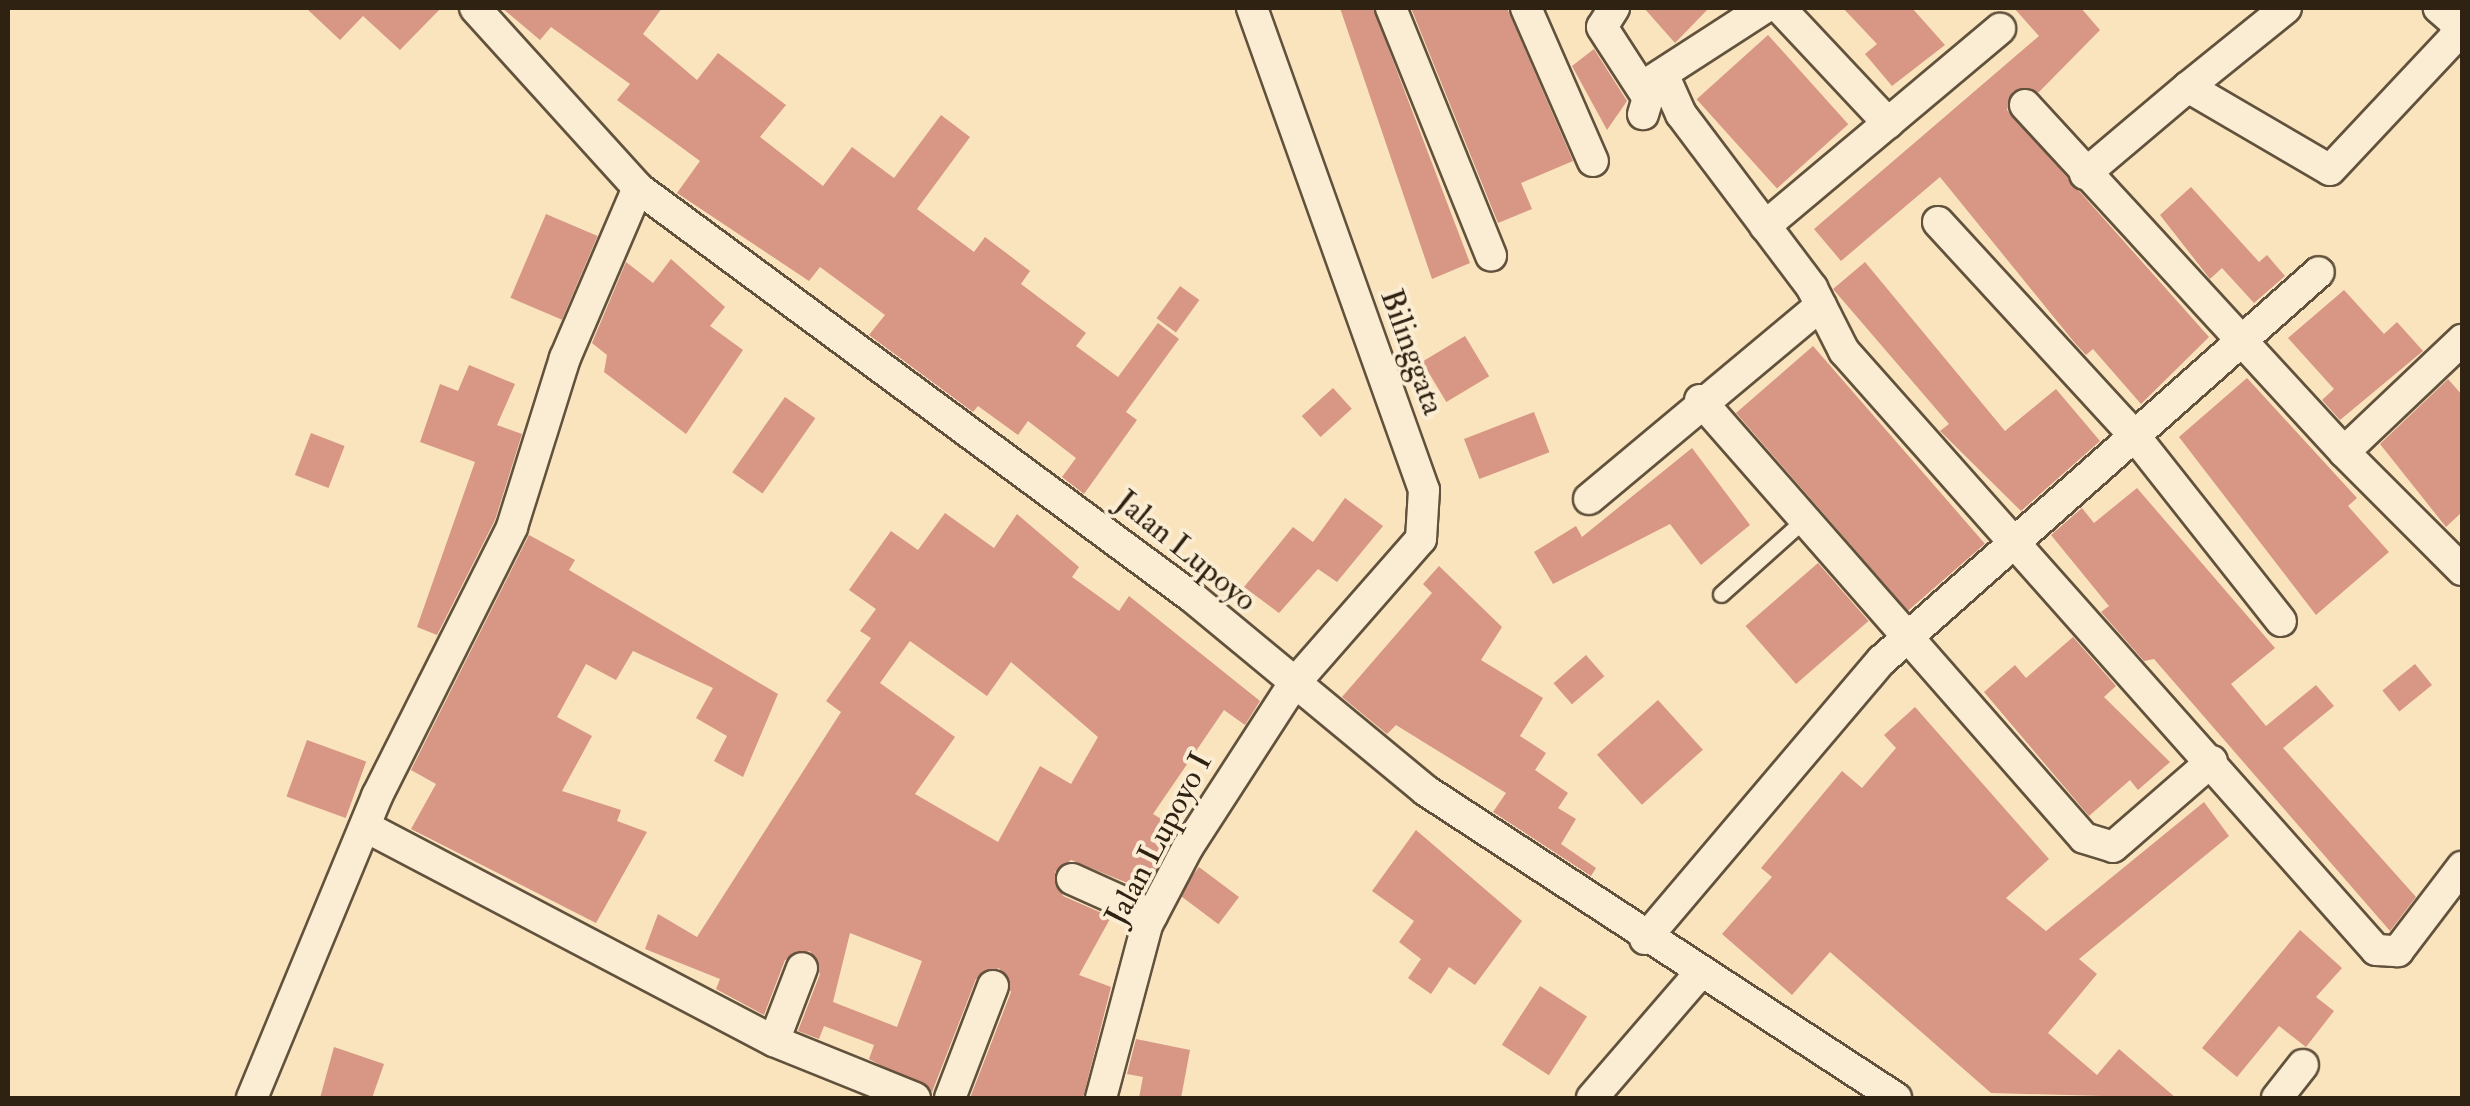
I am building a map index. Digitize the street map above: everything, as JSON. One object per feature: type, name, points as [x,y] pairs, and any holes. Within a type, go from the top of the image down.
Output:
[{"type":"street","name":"Jalan Lupoyo","points":[[476,8],[638,188],[1112,536],[1425,790],[1645,940],[1896,1098]]},
{"type":"street","name":"Bilinggata","points":[[1254,8],[1424,490],[1410,561],[1293,685]]},
{"type":"street","points":[[1391,8],[1491,256]]},
{"type":"street","points":[[1526,8],[1593,161]]},
{"type":"street","points":[[1614,8],[1602,27],[1649,92],[1681,114],[1765,226],[1821,305],[1844,351],[2381,954],[2398,951],[2462,867]]},
{"type":"street","points":[[1649,92],[1764,8]]},
{"type":"street","points":[[1780,8],[1888,123]]},
{"type":"street","points":[[2085,174],[2286,8]]},
{"type":"street","points":[[2188,86],[2326,169],[2340,168],[2455,37],[2456,23],[2439,8]]},
{"type":"street","points":[[1765,226],[2000,29]]},
{"type":"street","points":[[2025,105],[2344,452],[2458,560]]},
{"type":"street","points":[[252,1098],[366,827],[512,528],[564,358],[638,188]]},
{"type":"street","points":[[1938,222],[2134,434],[2281,621]]},
{"type":"street","points":[[1645,940],[1907,637],[2320,272]]},
{"type":"street","points":[[1589,499],[1700,400],[1821,305]]},
{"type":"street","points":[[2344,452],[2462,340]]},
{"type":"street","points":[[1700,400],[2096,846],[2122,840],[2212,761]]},
{"type":"street","name":"Jalan Lupoyo I","points":[[1101,1098],[1152,915],[1293,685]]},
{"type":"street","points":[[366,827],[774,1041],[914,1098]]},
{"type":"street","points":[[1072,880],[1152,915]]},
{"type":"street","points":[[774,1041],[802,968]]},
{"type":"street","points":[[1592,1098],[1698,974]]},
{"type":"street","points":[[950,1098],[993,986]]},
{"type":"street","points":[[2277,1098],[2303,1065]]},
{"type":"lane","points":[[1721,594],[1806,518]]},
{"type":"building","points":[[306,8],[441,8],[400,50],[363,16],[340,40]]},
{"type":"building","points":[[502,8],[662,8],[643,34],[697,80],[718,53],[786,105],[760,137],[823,186],[852,147],[894,178],[941,115],[970,137],[917,209],[974,252],[985,237],[1030,271],[1021,284],[1086,333],[1076,346],[1118,377],[1158,323],[1179,339],[1126,412],[1137,420],[1084,494],[1062,477],[1076,458],[1028,421],[1018,435],[978,406],[973,412],[869,335],[885,315],[820,267],[809,281],[677,193],[700,161],[617,100],[630,84],[551,27],[540,40]]},
{"type":"building","points":[[1340,8],[1373,8],[1470,263],[1432,279]]},
{"type":"building","points":[[1411,8],[1507,8],[1573,161],[1521,183],[1532,209],[1498,223]]},
{"type":"building","points":[[1644,8],[1709,8],[1675,43]]},
{"type":"building","points":[[1843,8],[1912,8],[1945,45],[1892,86],[1865,54],[1877,44]]},
{"type":"building","points":[[2014,8],[2081,8],[2100,30],[2039,92],[2013,91],[2007,110],[2209,337],[2141,404],[2093,349],[2086,355],[2074,342],[1940,177],[1841,261],[1814,229],[2039,36]]},
{"type":"building","points":[[1768,35],[1848,124],[1777,188],[1697,99]]},
{"type":"building","points":[[1594,49],[1627,101],[1607,130],[1572,66]]},
{"type":"building","points":[[2191,187],[2259,262],[2267,255],[2285,276],[2254,303],[2222,268],[2210,279],[2160,215]]},
{"type":"building","points":[[546,214],[598,236],[562,320],[510,298]]},
{"type":"building","points":[[671,259],[725,307],[710,326],[743,350],[686,434],[604,372],[607,355],[592,343],[626,262],[653,283]]},
{"type":"building","points":[[1865,262],[2005,431],[2056,389],[2100,441],[2021,511],[1940,431],[1949,424],[1833,289]]},
{"type":"building","points":[[1180,286],[1199,300],[1176,332],[1156,318]]},
{"type":"building","points":[[2344,290],[2384,334],[2397,322],[2423,351],[2340,420],[2322,400],[2334,389],[2288,338]]},
{"type":"building","points":[[1465,336],[1489,376],[1446,402],[1422,362]]},
{"type":"building","points":[[1813,346],[1985,544],[1908,611],[1736,413]]},
{"type":"building","points":[[469,365],[515,384],[497,425],[522,434],[495,520],[437,635],[417,627],[475,462],[420,442],[440,384],[458,391]]},
{"type":"building","points":[[2247,378],[2357,498],[2348,506],[2389,552],[2316,615],[2179,437]]},
{"type":"building","points":[[2448,379],[2462,395],[2462,512],[2446,527],[2380,444]]},
{"type":"building","points":[[1333,388],[1352,409],[1321,437],[1302,416]]},
{"type":"building","points":[[785,397],[815,418],[763,494],[732,472]]},
{"type":"building","points":[[1534,412],[1549,452],[1479,479],[1464,439]]},
{"type":"building","points":[[311,433],[345,446],[328,488],[295,475]]},
{"type":"building","points":[[1692,448],[1750,525],[1701,565],[1670,524],[1553,584],[1534,552],[1576,526],[1582,537]]},
{"type":"building","points":[[2137,488],[2275,648],[2231,684],[2266,726],[2316,685],[2334,706],[2283,748],[2416,897],[2390,931],[2154,659],[2144,661],[2101,612],[2109,606],[2051,535],[2082,508],[2094,523]]},
{"type":"building","points":[[1345,498],[1383,526],[1337,582],[1318,569],[1279,613],[1244,587],[1293,527],[1313,542]]},
{"type":"building","points":[[945,513],[994,548],[1017,514],[1079,567],[1072,577],[1119,611],[1129,596],[1260,701],[1245,725],[1224,710],[1153,814],[1178,829],[1149,881],[1136,874],[1130,884],[1071,860],[1055,872],[1063,896],[1111,917],[1079,975],[1111,987],[1083,1098],[970,1098],[1011,992],[999,968],[976,979],[932,1092],[869,1059],[874,1045],[824,1026],[819,1039],[798,1031],[820,974],[810,951],[785,960],[764,1015],[716,989],[720,979],[645,949],[658,914],[697,937],[841,712],[826,701],[871,638],[860,631],[876,609],[849,590],[891,531],[918,550]],"holes":[[[910,641],[987,696],[1011,662],[1098,737],[1071,784],[1040,766],[998,842],[915,794],[955,737],[880,683]],[[850,933],[922,961],[897,1027],[833,1002]]]},
{"type":"building","points":[[529,535],[575,560],[569,570],[778,694],[743,777],[714,761],[727,736],[696,718],[713,688],[633,651],[616,680],[586,664],[557,717],[592,736],[562,791],[621,810],[617,821],[647,832],[596,923],[411,829],[436,784],[411,770]]},
{"type":"building","points":[[1818,563],[1869,621],[1796,684],[1746,626]]},
{"type":"building","points":[[1439,566],[1502,627],[1481,660],[1543,698],[1520,736],[1546,753],[1535,770],[1568,793],[1558,808],[1576,819],[1561,844],[1596,868],[1591,876],[1493,812],[1506,793],[1396,725],[1387,734],[1342,697],[1432,593],[1423,584]]},
{"type":"building","points":[[2073,637],[2116,686],[2104,697],[2170,762],[2138,790],[2130,780],[2089,816],[1984,692],[2015,665],[2026,678]]},
{"type":"building","points":[[1586,655],[1604,676],[1572,704],[1554,683]]},
{"type":"building","points":[[2415,664],[2432,685],[2399,711],[2382,690]]},
{"type":"building","points":[[1658,700],[1703,750],[1642,805],[1597,755]]},
{"type":"building","points":[[1915,707],[2049,859],[2006,898],[2046,931],[2204,802],[2229,836],[2079,959],[2097,974],[2048,1033],[2097,1075],[2119,1049],[2176,1098],[1991,1093],[1830,952],[1792,995],[1722,934],[1772,877],[1761,868],[1842,771],[1862,788],[1896,748],[1884,735]]},
{"type":"building","points":[[307,740],[366,762],[346,818],[286,796]]},
{"type":"building","points":[[1416,830],[1522,921],[1475,985],[1449,967],[1431,994],[1408,978],[1421,959],[1399,942],[1414,921],[1372,891]]},
{"type":"building","points":[[1199,867],[1239,897],[1218,924],[1179,894]]},
{"type":"building","points":[[2300,930],[2342,968],[2316,997],[2334,1011],[2306,1047],[2279,1026],[2237,1077],[2202,1048]]},
{"type":"building","points":[[1540,986],[1587,1016],[1549,1075],[1502,1045]]},
{"type":"building","points":[[1136,1039],[1190,1050],[1181,1098],[1139,1098],[1143,1077],[1127,1074]]},
{"type":"building","points":[[334,1047],[384,1064],[372,1098],[320,1098]]}]
